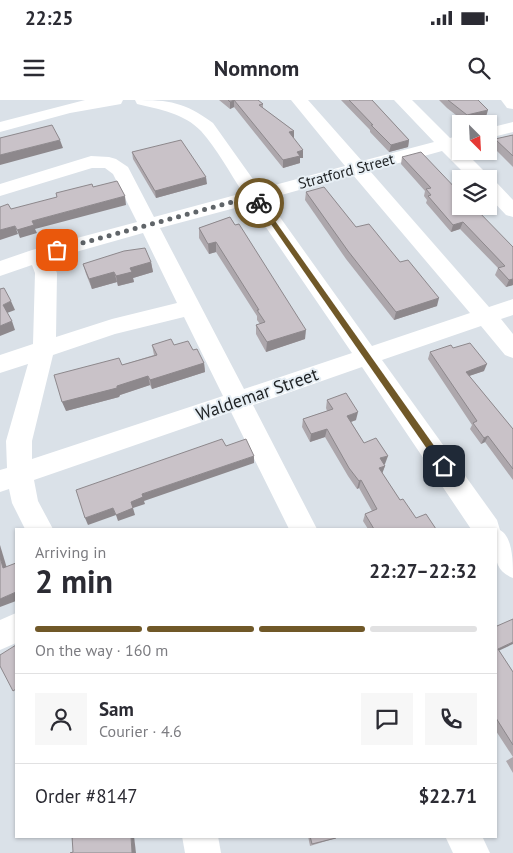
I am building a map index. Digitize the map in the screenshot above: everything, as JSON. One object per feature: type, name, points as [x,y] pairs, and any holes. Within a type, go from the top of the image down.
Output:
[{"type":"street","points":[[0,126],[76,106],[115,100]]},
{"type":"street","points":[[299,100],[513,350]]},
{"type":"street","points":[[402,100],[452,140]]},
{"type":"street","points":[[508,100],[513,104]]},
{"type":"street","points":[[152,102],[178,109],[194,117],[206,127],[487,528]]},
{"type":"street","points":[[498,131],[513,127]]},
{"type":"street","name":"Stratford Street","points":[[0,268],[39,255],[452,143]]},
{"type":"street","points":[[0,190],[91,162],[109,163],[121,171],[236,401],[294,526]]},
{"type":"street","points":[[497,194],[513,211]]},
{"type":"street","points":[[38,528],[26,503],[10,478],[23,420],[43,350],[47,297],[46,273],[39,255]]},
{"type":"street","name":"Waldemar Street","points":[[10,478],[513,307]]},
{"type":"street","points":[[0,364],[112,327],[189,308]]},
{"type":"street","points":[[497,542],[513,566]]},
{"type":"street","points":[[0,635],[15,628]]},
{"type":"street","points":[[200,838],[203,853]]},
{"type":"street","points":[[464,838],[472,853]]},
{"type":"building","points":[[234,100],[258,100],[263,104],[259,105],[294,131],[289,132],[303,150],[297,152],[300,156],[283,160]]},
{"type":"building","points":[[349,100],[372,100],[409,140],[391,145]]},
{"type":"building","points":[[448,100],[478,100],[488,110],[467,115]]},
{"type":"building","points":[[52,125],[60,140],[0,155],[0,138]]},
{"type":"building","points":[[513,135],[513,156],[498,142],[498,138]]},
{"type":"building","points":[[181,140],[206,177],[155,191],[132,152]]},
{"type":"building","points":[[421,152],[452,185],[452,215],[482,215],[513,247],[513,279],[509,280],[498,268],[505,266],[463,222],[453,225],[428,196],[431,195],[426,189],[431,188],[402,157]]},
{"type":"building","points":[[117,181],[125,196],[32,221],[34,225],[17,230],[15,226],[0,230],[0,207],[8,204],[11,209],[57,197],[56,193],[92,184],[93,187]]},
{"type":"building","points":[[324,187],[356,227],[369,224],[400,262],[408,260],[439,298],[396,312],[348,251],[306,192]]},
{"type":"building","points":[[230,217],[235,225],[239,224],[306,330],[267,342],[256,325],[265,322],[257,310],[259,310],[216,242],[208,244],[199,228]]},
{"type":"building","points":[[145,248],[151,262],[130,268],[132,272],[116,276],[114,272],[89,279],[83,264],[124,251]]},
{"type":"building","points":[[4,288],[11,301],[3,305],[12,321],[0,326],[0,289]]},
{"type":"building","points":[[171,339],[174,345],[188,341],[193,350],[197,349],[204,363],[150,380],[148,376],[117,386],[117,388],[62,402],[54,375],[119,358],[122,365],[157,355],[152,345]]},
{"type":"building","points":[[470,343],[487,364],[466,372],[513,429],[513,469],[488,436],[484,438],[473,423],[477,421],[430,352],[451,345],[453,348]]},
{"type":"building","points":[[346,393],[358,412],[347,416],[364,443],[376,438],[388,456],[380,458],[385,466],[379,468],[400,500],[403,499],[416,518],[426,514],[435,528],[373,528],[365,514],[377,509],[361,480],[359,481],[349,468],[327,429],[311,434],[303,419],[333,409],[327,400]]},
{"type":"building","points":[[222,439],[226,446],[246,439],[254,456],[142,494],[143,497],[131,502],[133,508],[116,515],[113,508],[85,518],[76,490]]},
{"type":"building","points":[[0,557],[3,568],[15,563],[15,592],[0,599]]},
{"type":"building","points":[[513,619],[513,642],[498,649],[513,672],[513,745],[497,720],[497,626]]},
{"type":"building","points":[[15,646],[15,690],[13,691],[0,666],[0,655]]},
{"type":"building","points":[[72,838],[131,838],[132,853],[70,853],[73,852]]},
{"type":"building","points":[[310,838],[336,838],[312,844]]},
{"type":"way so far","points":[[57,250],[254,196],[259,203]]},
{"type":"route","points":[[259,203],[444,466]]}]
